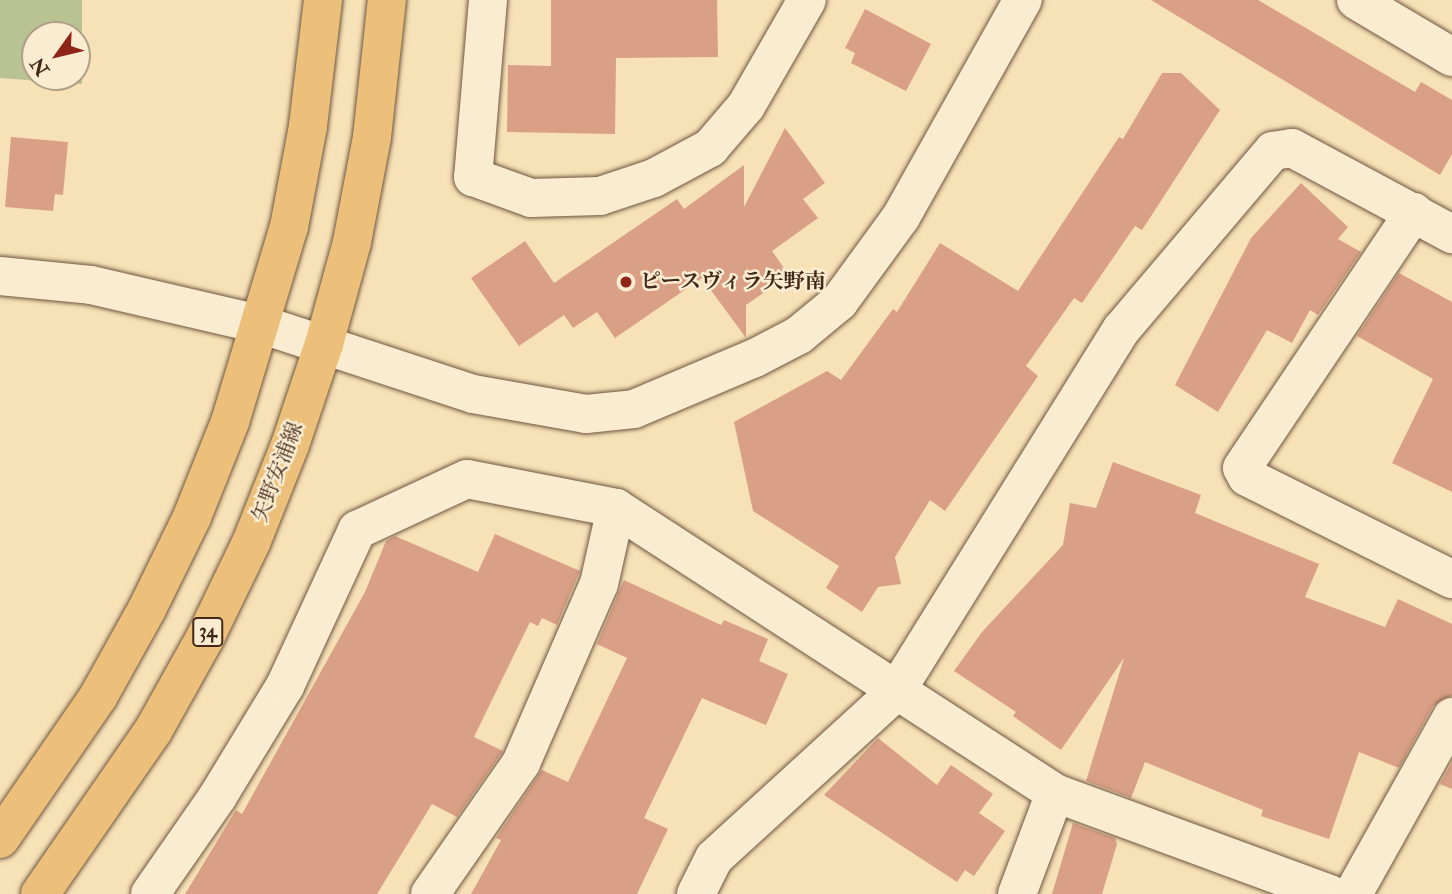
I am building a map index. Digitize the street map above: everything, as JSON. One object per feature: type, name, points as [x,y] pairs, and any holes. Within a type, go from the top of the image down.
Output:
[{"type":"main road","points":[[0,839],[98,697],[148,609],[192,517],[262,325],[309,126],[323,0]]},
{"type":"main road","name":"矢野安浦線","points":[[40,894],[153,731],[205,638],[256,531],[324,344],[372,137],[387,0]]},
{"type":"street","points":[[488,0],[473,177],[531,198],[600,196],[654,178],[710,148],[746,106],[807,0]]},
{"type":"street","points":[[0,276],[91,285],[262,325],[473,394],[586,414],[634,409],[755,358],[799,335],[839,302],[901,217],[1023,0]]},
{"type":"street","points":[[1356,0],[1452,57]]},
{"type":"street","points":[[696,894],[714,858],[895,693],[1121,330],[1273,151],[1292,148],[1452,234]]},
{"type":"street","points":[[1414,212],[1242,468],[1247,477],[1452,579]]},
{"type":"street","points":[[150,894],[219,796],[285,687],[357,530],[467,479],[615,508],[895,693],[1055,793],[1330,894]]},
{"type":"street","points":[[430,894],[521,763],[599,584],[615,508]]},
{"type":"street","points":[[1353,894],[1452,717]]},
{"type":"street","points":[[1017,894],[1055,793]]},
{"type":"green space","points":[[0,0],[82,0],[82,21],[21,21],[21,80],[0,78]]},
{"type":"building","points":[[551,0],[717,0],[718,57],[616,58],[615,134],[507,132],[508,65],[551,66]]},
{"type":"building","points":[[1151,0],[1258,0],[1415,92],[1421,82],[1452,100],[1452,154],[1440,175]]},
{"type":"building","points":[[865,9],[931,44],[906,91],[851,63],[855,53],[845,48]]},
{"type":"building","points":[[1162,73],[1181,73],[1220,110],[1142,230],[1135,226],[1082,303],[1074,298],[1026,366],[1038,376],[945,511],[930,500],[895,557],[901,584],[878,587],[862,612],[826,588],[839,566],[753,511],[734,422],[827,371],[841,380],[893,309],[897,312],[940,243],[1018,291],[1119,137],[1123,139]]},
{"type":"building","points":[[785,128],[825,183],[803,199],[818,218],[772,251],[789,275],[746,305],[746,338],[702,278],[615,338],[597,312],[573,328],[564,315],[519,346],[471,278],[525,241],[554,283],[677,199],[684,209],[744,165],[744,207]]},
{"type":"building","points":[[11,137],[68,142],[63,195],[55,194],[53,211],[5,207]]},
{"type":"building","points":[[1301,183],[1348,227],[1338,239],[1361,252],[1318,315],[1310,310],[1292,343],[1267,330],[1218,412],[1175,385],[1251,238]]},
{"type":"building","points":[[1399,273],[1452,302],[1452,492],[1392,463],[1433,379],[1357,336]]},
{"type":"building","points":[[1113,462],[1201,495],[1195,513],[1319,564],[1305,597],[1385,627],[1398,599],[1452,624],[1452,695],[1433,706],[1399,768],[1359,752],[1329,839],[1261,816],[1263,810],[1145,762],[1131,798],[1086,781],[1124,658],[1061,750],[1013,716],[1016,712],[954,671],[982,632],[1063,545],[1070,503],[1096,508]]},
{"type":"building","points":[[495,534],[580,571],[557,625],[542,618],[538,626],[530,622],[474,737],[503,751],[457,817],[432,804],[377,894],[185,894],[236,810],[242,814],[365,592],[386,541],[395,536],[478,572]]},
{"type":"building","points":[[624,580],[721,625],[724,620],[768,639],[759,661],[788,674],[766,725],[702,698],[644,818],[668,829],[637,894],[471,894],[501,840],[496,838],[542,770],[568,782],[627,658],[597,644]]},
{"type":"building","points":[[878,738],[937,785],[951,765],[993,794],[979,813],[1005,831],[974,876],[965,870],[957,882],[824,795]]},
{"type":"building","points":[[1452,762],[1452,789],[1440,784]]},
{"type":"building","points":[[1073,823],[1115,838],[1117,844],[1102,894],[1052,894]]},
{"type":"place","name":"ピースヴィラ矢野南","points":[[626,282]]}]
